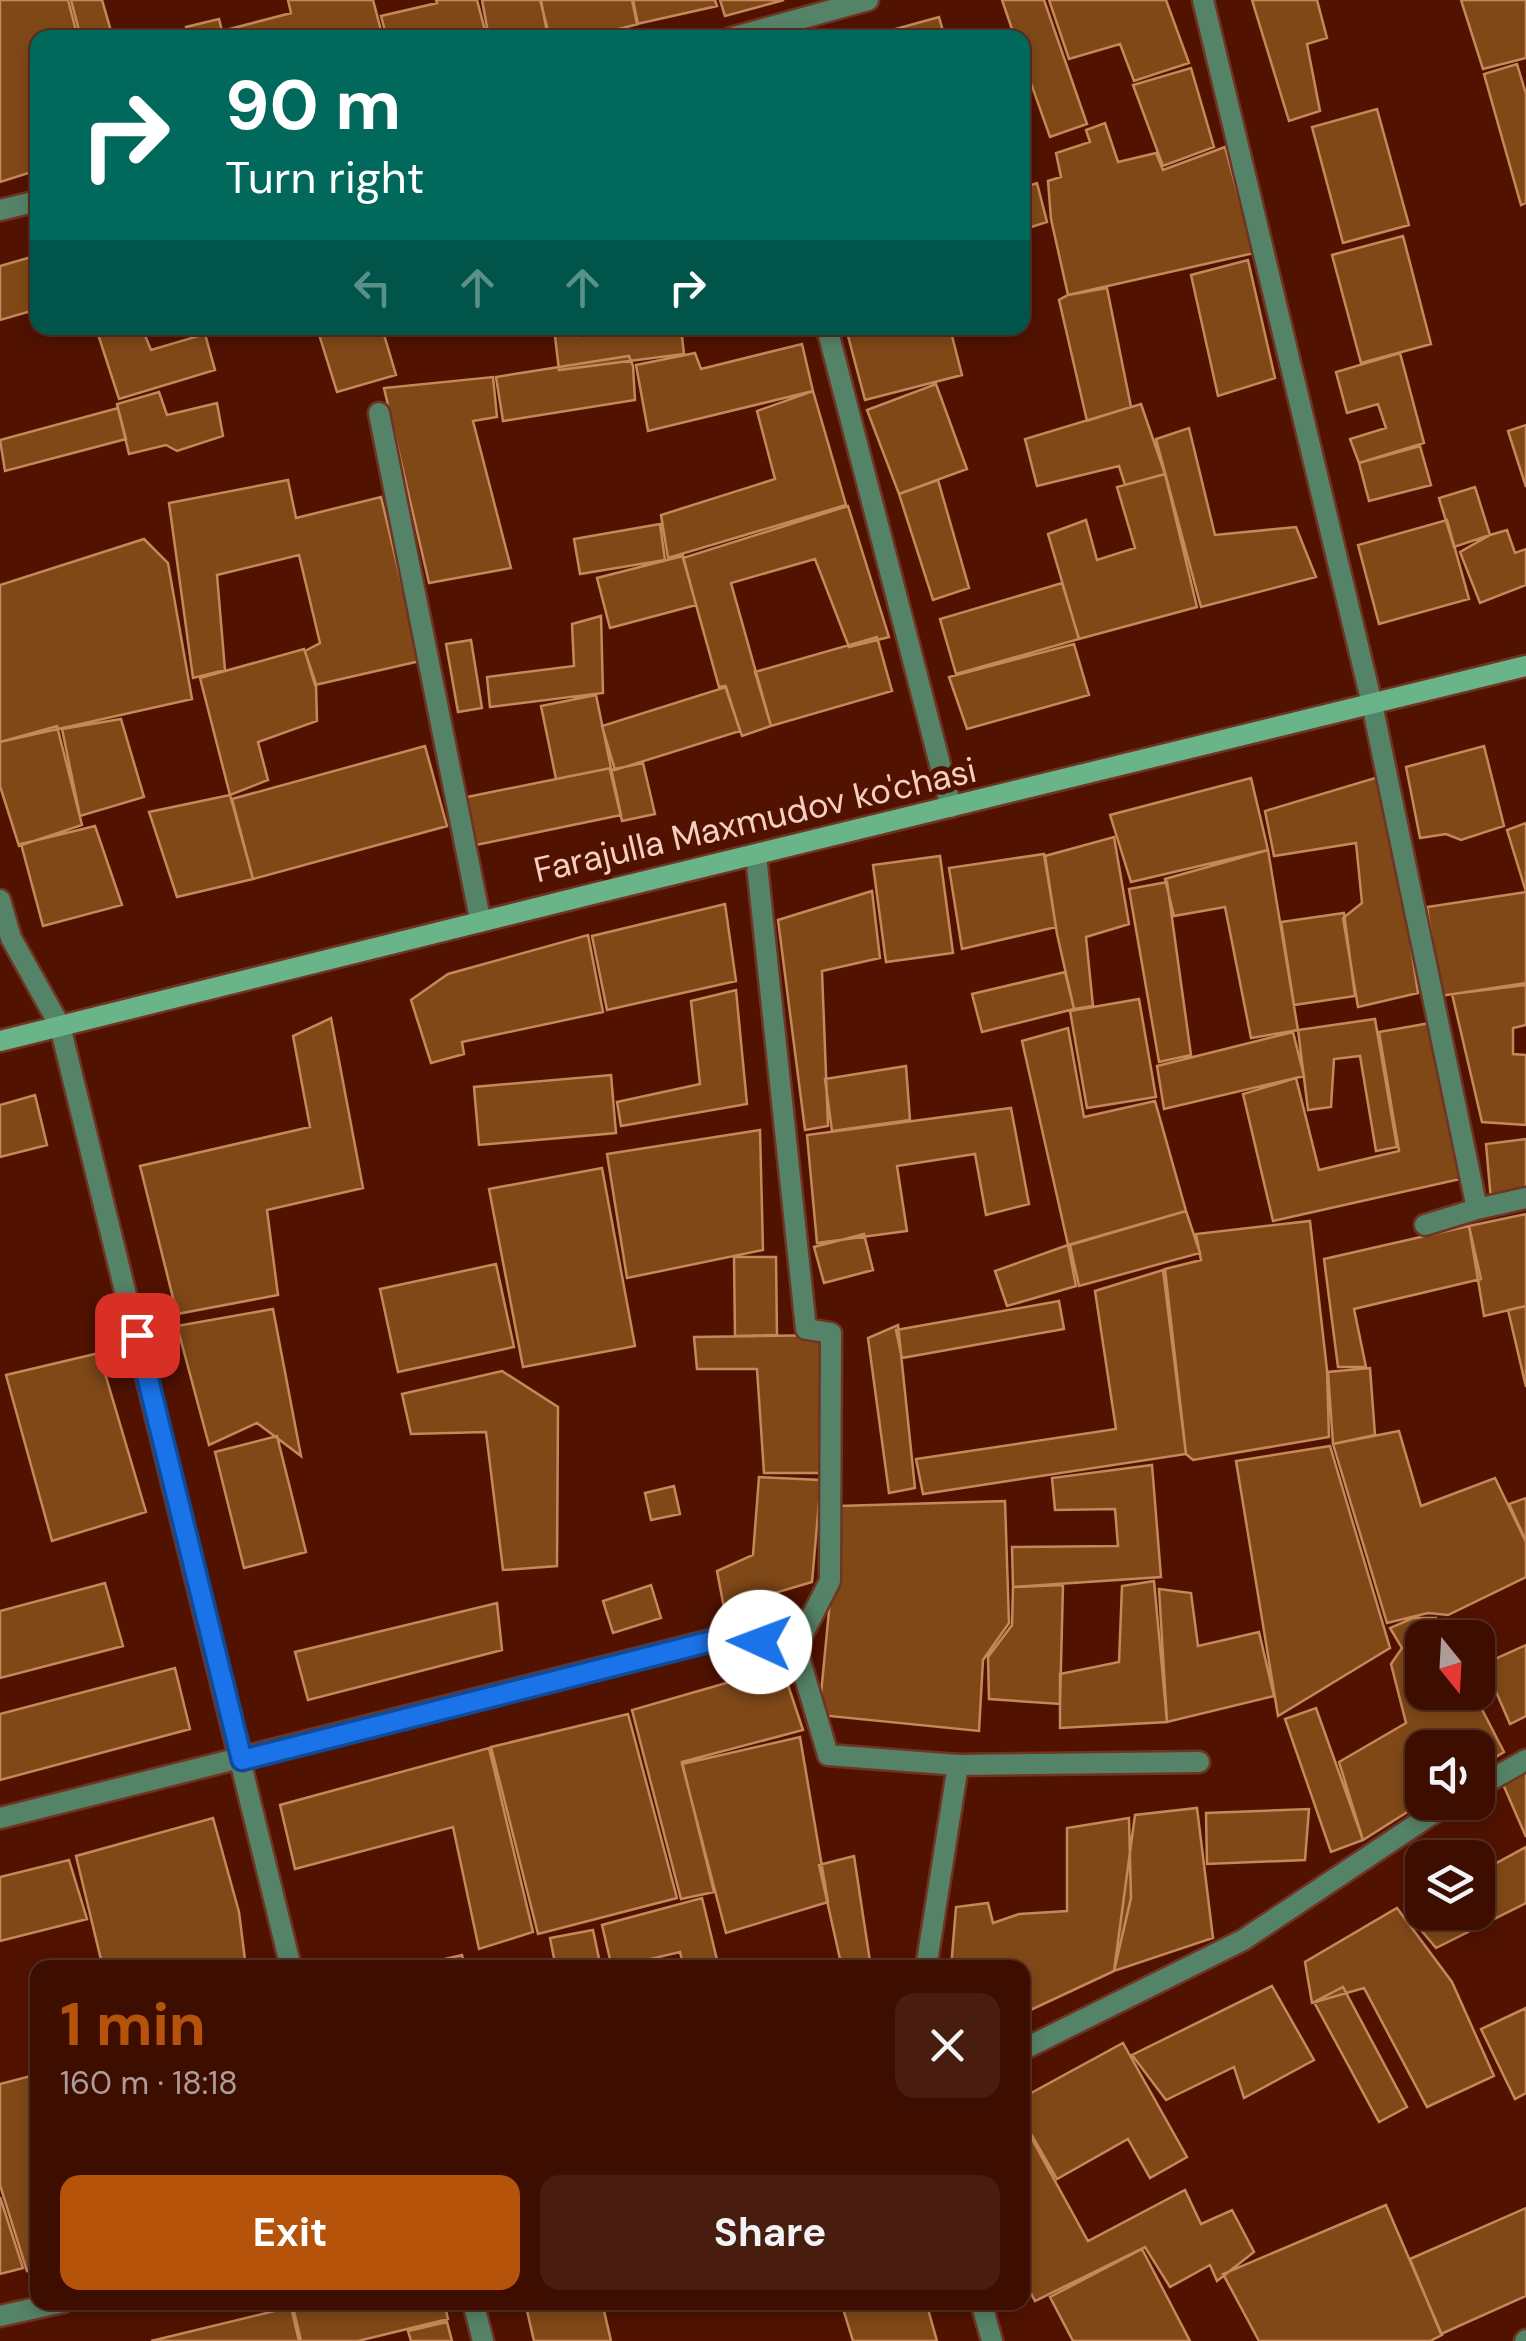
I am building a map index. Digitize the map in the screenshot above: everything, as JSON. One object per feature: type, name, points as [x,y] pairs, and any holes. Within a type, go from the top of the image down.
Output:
[{"type":"main road","name":"Farajulla Maxmudov ko'chasi","points":[[0,1041],[1526,666]]},
{"type":"street","points":[[760,30],[868,0]]},
{"type":"street","points":[[1203,0],[1372,704],[1477,1208]]},
{"type":"street","points":[[0,210],[30,203]]},
{"type":"street","points":[[829,335],[951,807]]},
{"type":"street","points":[[379,413],[480,920]]},
{"type":"street","points":[[756,855],[806,1330],[831,1333],[830,1581],[796,1648],[828,1755],[958,1765],[1200,1762]]},
{"type":"street","points":[[0,900],[10,938],[60,1026],[290,1960]]},
{"type":"street","points":[[1425,1225],[1526,1198]]},
{"type":"street","points":[[0,1818],[724,1638],[796,1648]]},
{"type":"street","points":[[1495,1777],[1526,1760]]},
{"type":"street","points":[[927,1960],[958,1765]]},
{"type":"street","points":[[1030,2046],[1243,1940],[1423,1820]]},
{"type":"street","points":[[0,2316],[30,2309]]},
{"type":"street","points":[[475,2310],[483,2341]]},
{"type":"street","points":[[983,2310],[992,2341]]},
{"type":"building","points":[[0,0],[68,0],[76,30],[30,30],[30,173],[0,182]]},
{"type":"building","points":[[71,0],[102,0],[111,30],[79,30]]},
{"type":"building","points":[[288,0],[373,0],[381,30],[226,30],[291,13]]},
{"type":"building","points":[[436,0],[477,0],[485,30],[385,30],[381,16],[437,3]]},
{"type":"building","points":[[482,0],[541,0],[547,30],[488,30]]},
{"type":"building","points":[[540,0],[633,0],[638,24],[615,30],[548,30]]},
{"type":"building","points":[[632,0],[715,0],[717,6],[637,24]]},
{"type":"building","points":[[720,0],[784,0],[725,16]]},
{"type":"building","points":[[1002,0],[1044,0],[1087,124],[1050,137],[1030,81],[1030,30],[1012,30]]},
{"type":"building","points":[[1049,0],[1166,0],[1189,63],[1134,81],[1120,44],[1069,59]]},
{"type":"building","points":[[1252,0],[1317,0],[1327,38],[1307,44],[1320,111],[1289,121]]},
{"type":"building","points":[[1461,0],[1526,0],[1526,58],[1483,69]]},
{"type":"building","points":[[939,17],[943,30],[892,30]]},
{"type":"building","points":[[219,19],[222,30],[187,30],[186,27]]},
{"type":"building","points":[[1517,64],[1526,94],[1526,203],[1521,205],[1484,74]]},
{"type":"building","points":[[1191,68],[1214,147],[1163,166],[1133,85]]},
{"type":"building","points":[[1377,109],[1409,225],[1343,243],[1312,127]]},
{"type":"building","points":[[1105,123],[1118,162],[1156,153],[1163,170],[1225,147],[1254,253],[1068,295],[1051,219],[1048,181],[1061,177],[1056,153],[1090,142],[1086,130]]},
{"type":"building","points":[[1037,183],[1047,222],[1030,227],[1030,185]]},
{"type":"building","points":[[1403,236],[1431,344],[1361,363],[1332,255]]},
{"type":"building","points":[[30,257],[30,311],[0,320],[0,266]]},
{"type":"building","points":[[1248,260],[1275,378],[1218,396],[1191,275]]},
{"type":"building","points":[[1107,288],[1131,407],[1087,421],[1059,300]]},
{"type":"building","points":[[98,335],[145,335],[151,350],[205,335],[215,370],[119,399]]},
{"type":"building","points":[[319,335],[384,335],[396,375],[337,392]]},
{"type":"building","points":[[555,335],[682,335],[684,354],[559,370]]},
{"type":"building","points":[[952,335],[962,375],[865,400],[848,336]]},
{"type":"building","points":[[802,344],[813,391],[648,431],[636,365],[695,353],[701,369]]},
{"type":"building","points":[[1400,353],[1424,443],[1359,463],[1350,439],[1386,428],[1378,404],[1347,413],[1336,372]]},
{"type":"building","points":[[629,356],[635,400],[503,421],[496,377]]},
{"type":"building","points":[[493,377],[497,417],[473,421],[511,568],[429,583],[384,388]]},
{"type":"building","points":[[936,384],[967,469],[899,494],[867,410]]},
{"type":"building","points":[[813,391],[846,505],[668,558],[661,515],[775,479],[757,411]]},
{"type":"building","points":[[159,392],[167,415],[217,403],[223,436],[177,451],[166,445],[129,454],[117,404]]},
{"type":"building","points":[[1141,404],[1165,474],[1125,485],[1119,466],[1037,486],[1025,439]]},
{"type":"building","points":[[118,408],[126,439],[5,471],[0,440]]},
{"type":"building","points":[[1526,425],[1526,487],[1508,431]]},
{"type":"building","points":[[1189,428],[1215,535],[1296,527],[1316,577],[1201,607],[1156,439]]},
{"type":"building","points":[[1420,446],[1431,485],[1369,501],[1359,463]]},
{"type":"building","points":[[1165,474],[1197,607],[1079,639],[1048,534],[1086,520],[1097,560],[1135,548],[1117,487]]},
{"type":"building","points":[[288,480],[296,518],[381,497],[420,661],[315,685],[305,651],[320,643],[299,555],[217,575],[225,670],[193,678],[169,503]]},
{"type":"building","points":[[938,480],[969,588],[933,600],[899,494]]},
{"type":"building","points":[[1475,487],[1490,535],[1454,547],[1439,498]]},
{"type":"building","points":[[848,506],[889,637],[849,647],[815,559],[731,583],[771,726],[742,736],[725,686],[719,687],[683,558]]},
{"type":"building","points":[[1447,520],[1469,599],[1379,624],[1358,545]]},
{"type":"building","points":[[660,524],[665,560],[580,574],[574,539]]},
{"type":"building","points":[[1507,530],[1515,553],[1526,549],[1526,585],[1480,603],[1460,552]]},
{"type":"building","points":[[144,539],[168,563],[192,699],[0,742],[0,585]]},
{"type":"building","points":[[683,556],[696,605],[610,628],[597,578]]},
{"type":"building","points":[[1062,583],[1079,639],[956,674],[940,619]]},
{"type":"building","points":[[601,616],[603,693],[490,707],[487,677],[574,666],[572,624]]},
{"type":"building","points":[[877,637],[892,691],[771,726],[755,672]]},
{"type":"building","points":[[471,640],[482,708],[458,712],[446,644]]},
{"type":"building","points":[[1074,644],[1089,695],[967,729],[949,677]]},
{"type":"building","points":[[304,649],[316,684],[317,721],[258,742],[268,780],[230,795],[200,678]]},
{"type":"building","points":[[726,687],[740,731],[615,770],[602,726]]},
{"type":"building","points":[[596,695],[611,768],[556,779],[541,706]]},
{"type":"building","points":[[121,719],[144,797],[80,816],[62,729]]},
{"type":"building","points":[[57,726],[82,825],[19,846],[0,786],[0,742]]},
{"type":"building","points":[[425,746],[447,826],[253,879],[232,799]]},
{"type":"building","points":[[1484,746],[1504,826],[1461,840],[1446,834],[1420,838],[1406,767]]},
{"type":"building","points":[[643,763],[655,814],[622,821],[610,770]]},
{"type":"building","points":[[611,768],[621,815],[471,846],[462,798]]},
{"type":"building","points":[[1385,775],[1418,993],[1358,1007],[1343,918],[1362,903],[1356,843],[1274,856],[1265,811]]},
{"type":"building","points":[[1251,778],[1268,850],[1131,882],[1110,815]]},
{"type":"building","points":[[230,795],[253,879],[177,897],[149,812]]},
{"type":"building","points":[[1526,823],[1526,892],[1507,830]]},
{"type":"building","points":[[95,826],[122,905],[43,926],[21,844]]},
{"type":"building","points":[[1114,837],[1129,924],[1086,937],[1093,1006],[1074,1009],[1045,856]]},
{"type":"building","points":[[1268,850],[1298,1030],[1251,1038],[1225,907],[1174,916],[1165,879]]},
{"type":"building","points":[[1044,854],[1056,927],[962,949],[949,868]]},
{"type":"building","points":[[940,856],[953,953],[886,962],[873,865]]},
{"type":"building","points":[[1167,882],[1191,1055],[1159,1062],[1129,889]]},
{"type":"building","points":[[872,891],[880,958],[822,971],[828,1126],[805,1130],[778,920]]},
{"type":"building","points":[[1526,892],[1526,983],[1440,996],[1427,907]]},
{"type":"building","points":[[725,904],[736,981],[607,1010],[592,936]]},
{"type":"building","points":[[1344,913],[1355,996],[1294,1005],[1281,922]]},
{"type":"building","points":[[588,935],[603,1012],[462,1042],[464,1054],[431,1063],[411,1000],[448,974]]},
{"type":"building","points":[[1065,972],[1074,1009],[982,1032],[972,994]]},
{"type":"building","points":[[1526,985],[1526,1025],[1513,1028],[1513,1054],[1526,1055],[1526,1125],[1482,1122],[1452,994]]},
{"type":"building","points":[[736,990],[747,1104],[621,1126],[617,1102],[700,1084],[691,1001]]},
{"type":"building","points":[[1139,999],[1156,1097],[1087,1108],[1070,1011]]},
{"type":"building","points":[[331,1018],[363,1188],[267,1210],[278,1295],[177,1314],[140,1166],[310,1127],[293,1036]]},
{"type":"building","points":[[1375,1019],[1397,1147],[1376,1151],[1360,1056],[1334,1059],[1331,1107],[1308,1110],[1298,1030]]},
{"type":"building","points":[[1430,1023],[1460,1179],[1273,1221],[1243,1094],[1296,1078],[1319,1170],[1399,1151],[1379,1032]]},
{"type":"building","points":[[1068,1028],[1084,1117],[1155,1101],[1186,1211],[1068,1245],[1022,1041]]},
{"type":"building","points":[[1293,1032],[1304,1076],[1164,1109],[1157,1066]]},
{"type":"building","points":[[906,1066],[910,1120],[832,1131],[825,1079]]},
{"type":"building","points":[[611,1075],[616,1133],[479,1145],[474,1087]]},
{"type":"building","points":[[35,1095],[47,1145],[0,1157],[0,1105]]},
{"type":"building","points":[[1011,1108],[1029,1204],[986,1215],[975,1154],[897,1166],[907,1231],[817,1243],[807,1135]]},
{"type":"building","points":[[760,1130],[763,1250],[627,1278],[607,1154]]},
{"type":"building","points":[[1526,1139],[1526,1194],[1491,1200],[1486,1144]]},
{"type":"building","points":[[602,1168],[635,1346],[523,1367],[489,1189]]},
{"type":"building","points":[[1186,1211],[1200,1253],[1079,1286],[1070,1245]]},
{"type":"building","points":[[1526,1214],[1526,1306],[1484,1316],[1469,1226]]},
{"type":"building","points":[[1310,1221],[1327,1370],[1329,1437],[1193,1460],[1186,1454],[1165,1269],[1201,1260],[1196,1234]]},
{"type":"building","points":[[1469,1226],[1481,1279],[1354,1309],[1366,1367],[1338,1367],[1324,1259]]},
{"type":"building","points":[[864,1234],[873,1270],[824,1283],[814,1247]]},
{"type":"building","points":[[1068,1245],[1076,1286],[1007,1306],[995,1271]]},
{"type":"building","points":[[734,1257],[776,1257],[777,1335],[735,1336]]},
{"type":"building","points":[[496,1264],[514,1347],[398,1372],[380,1289]]},
{"type":"building","points":[[1163,1270],[1186,1454],[923,1494],[916,1459],[1116,1429],[1095,1291]]},
{"type":"building","points":[[1059,1301],[1064,1329],[902,1358],[896,1330]]},
{"type":"building","points":[[1526,1306],[1526,1387],[1508,1310]]},
{"type":"building","points":[[273,1309],[301,1456],[257,1423],[209,1445],[177,1326]]},
{"type":"building","points":[[898,1325],[915,1488],[889,1493],[868,1338]]},
{"type":"building","points":[[824,1335],[822,1473],[764,1473],[757,1369],[697,1369],[694,1337]]},
{"type":"building","points":[[99,1353],[146,1512],[52,1541],[6,1375]]},
{"type":"building","points":[[1370,1368],[1375,1435],[1333,1444],[1328,1372]]},
{"type":"building","points":[[502,1371],[558,1407],[557,1566],[503,1570],[486,1432],[411,1434],[402,1394]]},
{"type":"building","points":[[1399,1431],[1421,1506],[1495,1478],[1526,1542],[1526,1577],[1448,1615],[1428,1613],[1387,1623],[1333,1444]]},
{"type":"building","points":[[277,1436],[306,1552],[244,1568],[215,1452]]},
{"type":"building","points":[[1330,1446],[1390,1648],[1278,1716],[1236,1461]]},
{"type":"building","points":[[1152,1465],[1161,1577],[1013,1587],[1012,1547],[1118,1546],[1115,1509],[1055,1510],[1052,1478]]},
{"type":"building","points":[[759,1477],[821,1480],[812,1582],[724,1608],[717,1571],[753,1555]]},
{"type":"building","points":[[674,1486],[680,1514],[651,1520],[645,1493]]},
{"type":"building","points":[[1526,1498],[1526,1541],[1509,1504]]},
{"type":"building","points":[[1005,1501],[1009,1623],[983,1660],[979,1731],[819,1715],[839,1506]]},
{"type":"building","points":[[1154,1581],[1167,1722],[1060,1728],[1060,1674],[1119,1662],[1122,1586]]},
{"type":"building","points":[[105,1583],[123,1646],[0,1678],[0,1611]]},
{"type":"building","points":[[651,1585],[661,1618],[613,1633],[603,1601]]},
{"type":"building","points":[[1063,1585],[1060,1704],[989,1699],[988,1657],[1012,1625],[1013,1587]]},
{"type":"building","points":[[1159,1589],[1191,1593],[1198,1646],[1259,1632],[1274,1696],[1167,1722]]},
{"type":"building","points":[[497,1603],[502,1650],[308,1700],[295,1652]]},
{"type":"building","points":[[1405,1621],[1405,1710],[1482,1710],[1493,1730],[1405,1730],[1405,1813],[1363,1840],[1339,1762],[1406,1723],[1391,1664],[1402,1648],[1390,1628]]},
{"type":"building","points":[[1526,1645],[1526,1716],[1510,1724],[1495,1689],[1495,1659]]},
{"type":"building","points":[[782,1667],[803,1730],[682,1762],[714,1892],[681,1899],[632,1710]]},
{"type":"building","points":[[175,1668],[190,1729],[0,1780],[0,1714]]},
{"type":"building","points":[[1316,1708],[1363,1840],[1331,1852],[1285,1719]]},
{"type":"building","points":[[628,1714],[677,1898],[538,1934],[491,1747]]},
{"type":"building","points":[[1495,1735],[1504,1752],[1495,1758]]},
{"type":"building","points":[[800,1737],[828,1902],[726,1933],[682,1764]]},
{"type":"building","points":[[489,1748],[533,1932],[479,1949],[453,1827],[295,1869],[280,1805]]},
{"type":"building","points":[[1526,1763],[1526,1837],[1499,1775]]},
{"type":"building","points":[[1197,1808],[1213,1938],[1114,1971],[1135,1815]]},
{"type":"building","points":[[1309,1809],[1305,1860],[1207,1864],[1206,1813]]},
{"type":"building","points":[[213,1818],[239,1912],[245,1960],[101,1960],[76,1856]]},
{"type":"building","points":[[1129,1818],[1131,1898],[1114,1971],[1030,2010],[1030,1960],[952,1960],[956,1907],[988,1903],[993,1923],[1019,1914],[1067,1911],[1067,1828]]},
{"type":"building","points":[[1526,1847],[1526,1903],[1495,1918],[1495,1864]]},
{"type":"building","points":[[854,1856],[870,1960],[840,1960],[819,1865]]},
{"type":"building","points":[[69,1860],[87,1919],[0,1941],[0,1877]]},
{"type":"building","points":[[702,1898],[717,1960],[682,1960],[680,1952],[646,1960],[610,1960],[602,1925]]},
{"type":"building","points":[[1397,1908],[1405,1919],[1405,1930],[1413,1930],[1452,1982],[1494,2076],[1427,2107],[1364,1988],[1312,2003],[1305,1962]]},
{"type":"building","points":[[593,1930],[599,1960],[554,1960],[550,1938]]},
{"type":"building","points":[[1421,1930],[1472,1930],[1436,1948]]},
{"type":"building","points":[[1272,1986],[1314,2060],[1244,2098],[1234,2067],[1166,2100],[1132,2055]]},
{"type":"building","points":[[1343,1987],[1407,2107],[1379,2122],[1314,2002]]},
{"type":"building","points":[[1526,2008],[1526,2093],[1515,2099],[1481,2029]]},
{"type":"building","points":[[1123,2043],[1187,2157],[1150,2178],[1128,2139],[1057,2179],[1030,2132],[1030,2094]]},
{"type":"building","points":[[30,2076],[27,2271],[0,2185],[0,2084]]},
{"type":"building","points":[[1030,2136],[1088,2241],[1185,2190],[1201,2224],[1232,2210],[1254,2252],[1217,2281],[1210,2265],[1170,2287],[1145,2247],[1035,2301],[1030,2291]]},
{"type":"building","points":[[0,2197],[23,2268],[0,2274]]},
{"type":"building","points":[[1386,2205],[1442,2335],[1430,2341],[1259,2341],[1223,2274]]},
{"type":"building","points":[[1526,2208],[1526,2296],[1441,2334],[1410,2259]]},
{"type":"building","points":[[1142,2249],[1190,2341],[1073,2341],[1050,2297]]},
{"type":"building","points":[[292,2310],[299,2341],[151,2341]]},
{"type":"building","points":[[294,2310],[446,2310],[448,2319],[358,2341],[301,2341]]},
{"type":"building","points":[[527,2310],[604,2310],[611,2341],[534,2341]]},
{"type":"building","points":[[843,2310],[928,2310],[937,2341],[853,2341]]},
{"type":"building","points":[[447,2322],[452,2341],[411,2341],[408,2331]]},
{"type":"route","points":[[137,1335],[242,1760],[724,1638],[760,1642]]}]
